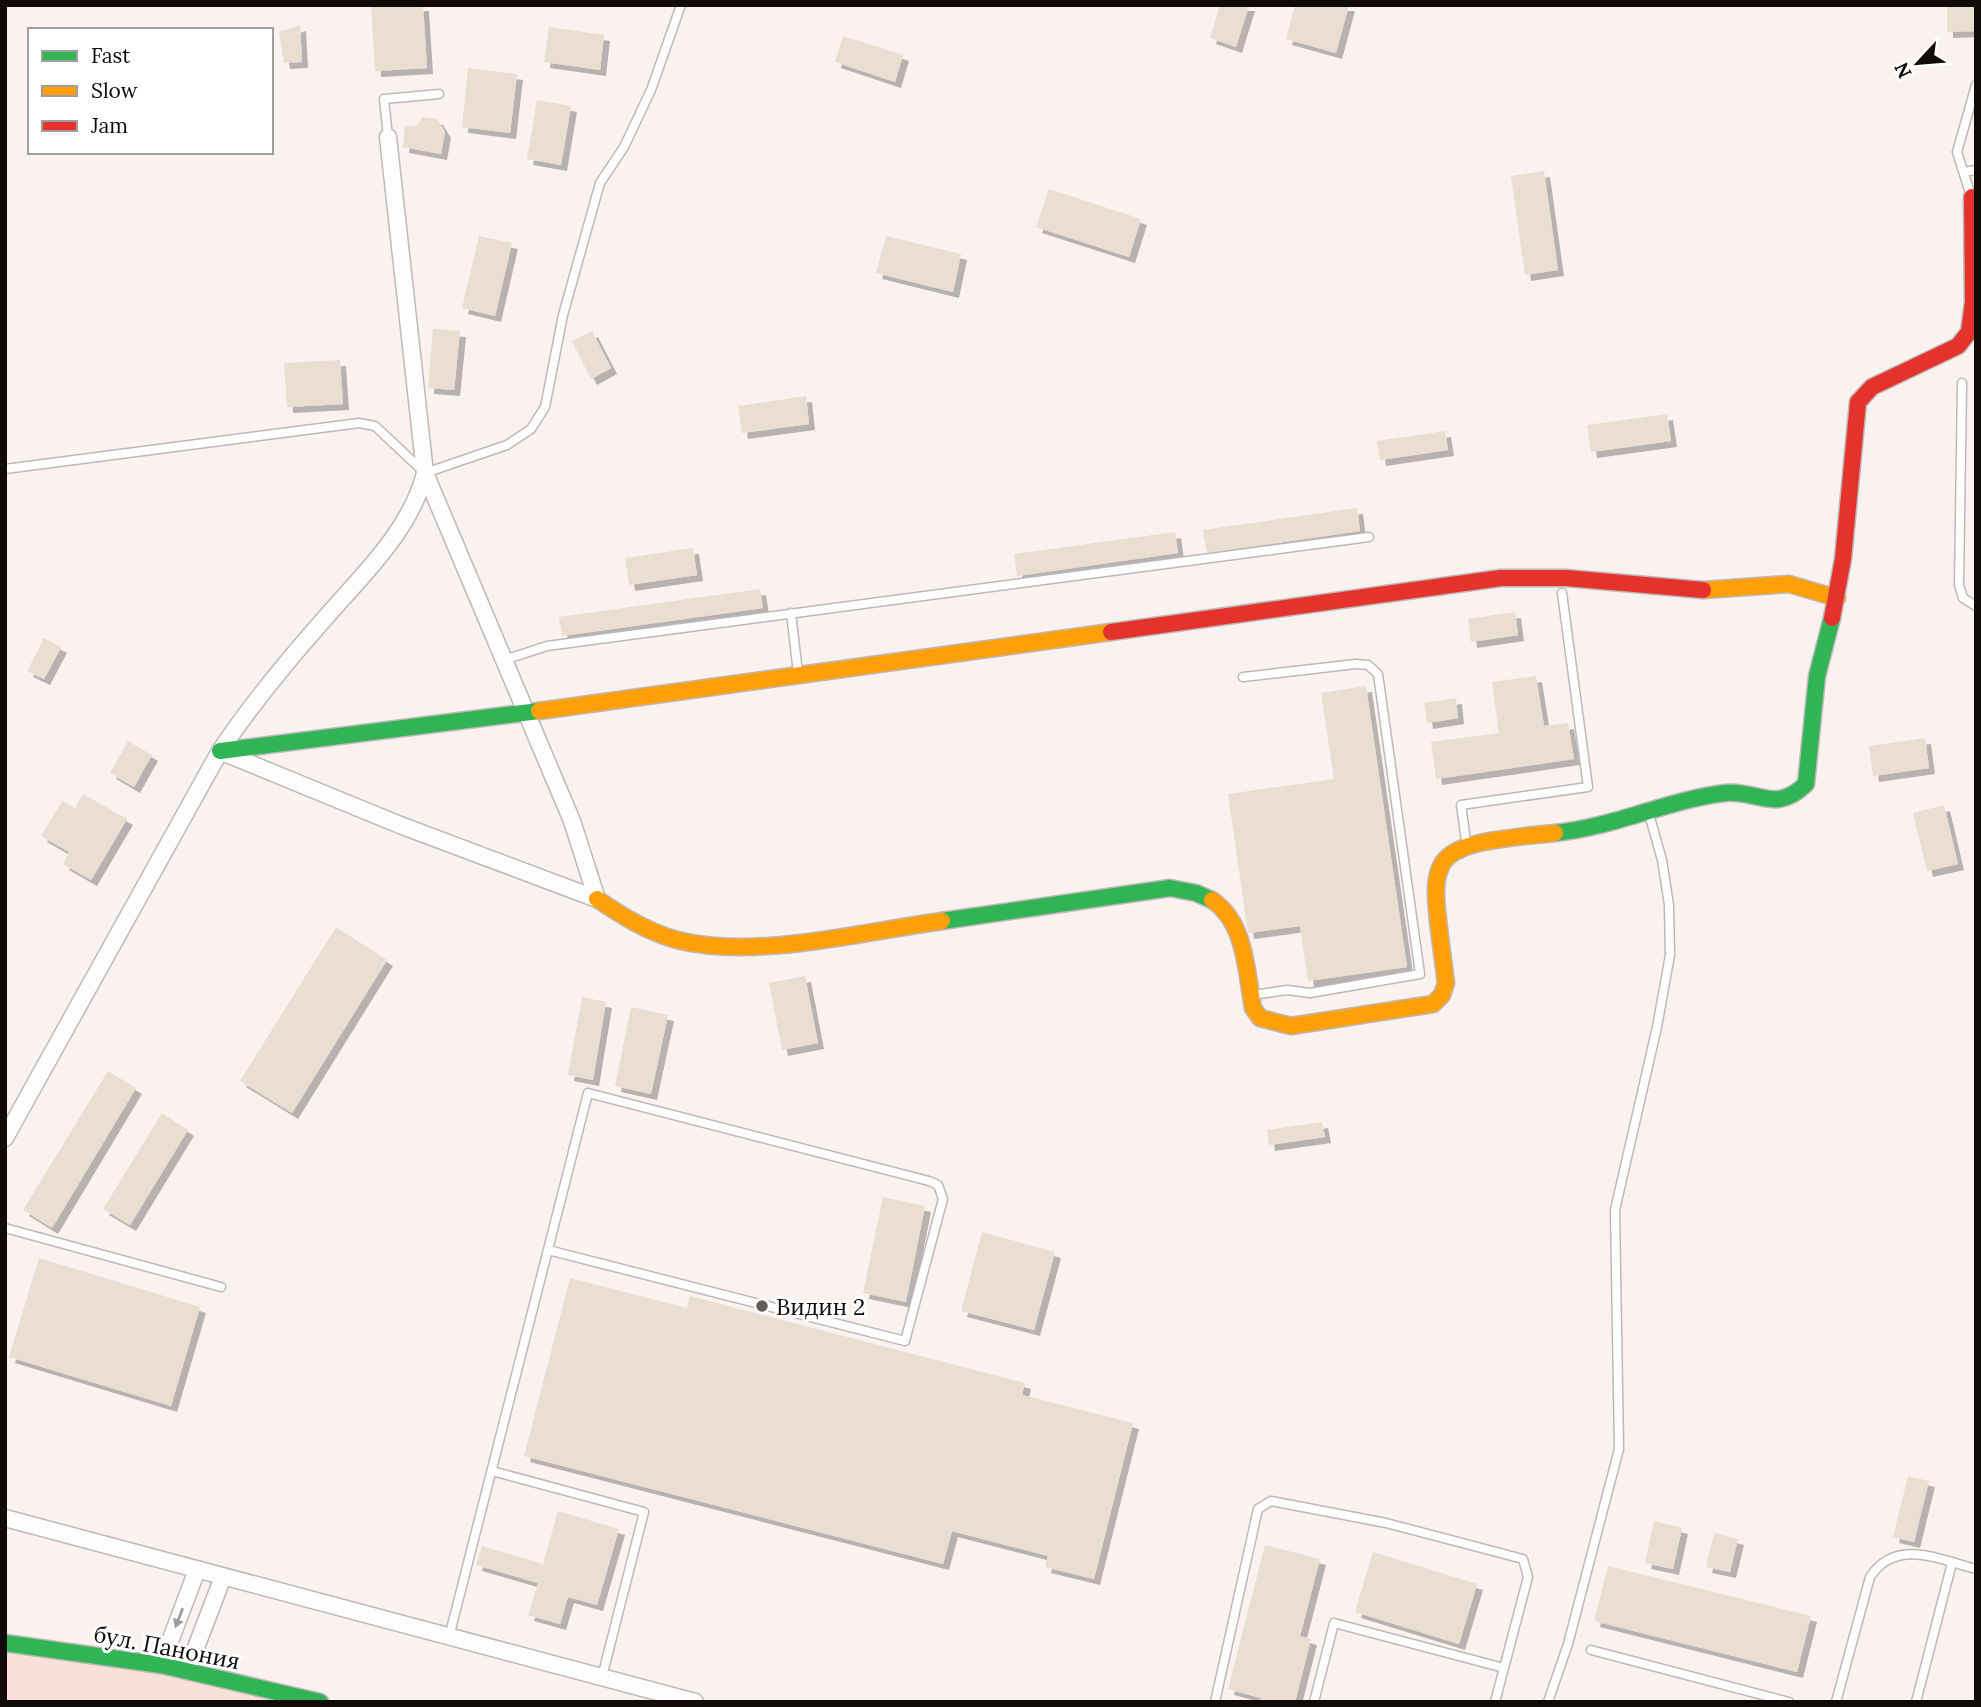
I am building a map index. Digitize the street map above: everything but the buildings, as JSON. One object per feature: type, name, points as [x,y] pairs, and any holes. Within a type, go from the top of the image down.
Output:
[{"type":"street","points":[[388,136],[425,473],[572,821],[597,898]]},
{"type":"street","points":[[220,751],[400,825],[597,898],[631,924],[673,940],[714,948],[766,946],[1170,888],[1191,890],[1209,896],[1225,906],[1234,919],[1250,996],[1260,1018],[1291,1026],[1433,1004],[1442,995],[1446,983],[1433,886],[1434,870],[1444,856],[1467,845],[1600,827],[1702,795],[1734,793],[1768,801],[1786,800],[1797,794],[1806,784],[1817,676],[1837,598],[1858,402],[1872,387],[1958,346],[1969,332],[1973,302],[1974,197]]},
{"type":"street","points":[[5,1138],[220,751],[249,708],[399,530],[419,495],[425,473]]},
{"type":"street","points":[[220,751],[281,741],[526,713],[1501,578],[1566,578],[1688,591],[1789,584],[1837,598]]},
{"type":"street","points":[[9,1520],[695,1702]]},
{"type":"street","points":[[161,1665],[197,1570]]},
{"type":"street","points":[[187,1671],[223,1577]]},
{"type":"street","name":"бул. Панония","points":[[5,1643],[161,1665],[320,1702]]},
{"type":"lane","points":[[5,469],[359,423],[375,426],[425,473],[507,445],[531,429],[545,407],[563,315],[600,183],[624,147],[651,90],[681,5]]},
{"type":"lane","points":[[1974,197],[1957,152],[1976,85]]},
{"type":"lane","points":[[388,136],[384,99],[439,94]]},
{"type":"lane","points":[[1964,172],[1976,170]]},
{"type":"lane","points":[[1962,383],[1959,585],[1964,598],[1976,606]]},
{"type":"lane","points":[[504,660],[547,646],[1368,537]]},
{"type":"lane","points":[[1467,845],[1461,805],[1588,787],[1562,593]]},
{"type":"lane","points":[[791,613],[798,675]]},
{"type":"lane","points":[[1243,677],[1356,664],[1368,665],[1378,674],[1420,974],[1310,993],[1287,990],[1250,996]]},
{"type":"lane","points":[[1548,1702],[1568,1644],[1619,1449],[1615,1210],[1657,1027],[1670,955],[1669,905],[1662,860],[1648,811]]},
{"type":"lane","points":[[449,1637],[548,1250],[589,1093],[929,1181],[938,1185],[943,1199],[905,1341],[548,1250]]},
{"type":"lane","points":[[5,1228],[221,1287]]},
{"type":"lane","points":[[492,1471],[644,1512],[602,1677]]},
{"type":"lane","points":[[1215,1702],[1258,1509],[1271,1501],[1386,1523],[1523,1559],[1528,1577],[1495,1702]]},
{"type":"lane","points":[[1836,1702],[1870,1577],[1877,1565],[1890,1556],[1903,1552],[1976,1569]]},
{"type":"lane","points":[[1916,1702],[1952,1563]]},
{"type":"lane","points":[[1314,1702],[1334,1623],[1504,1668]]},
{"type":"lane","points":[[1591,1650],[1789,1702]]},
{"type":"shaded area","points":[[5,1643],[320,1702],[5,1702]]},
{"type":"traffic: fast","points":[[1555,833],[1599,825],[1704,796],[1737,793],[1776,799],[1795,793],[1806,784],[1817,676],[1832,618]]},
{"type":"traffic: fast","points":[[220,751],[539,711]]},
{"type":"traffic: fast","points":[[942,921],[1170,888],[1196,893],[1212,900]]},
{"type":"traffic: fast","points":[[5,1643],[161,1665],[320,1702]]},
{"type":"traffic: slow","points":[[1703,590],[1789,584],[1837,598]]},
{"type":"traffic: slow","points":[[539,711],[1111,632]]},
{"type":"traffic: slow","points":[[1212,900],[1232,921],[1238,935],[1253,1008],[1260,1018],[1291,1026],[1433,1004],[1442,995],[1446,983],[1437,907],[1437,882],[1442,864],[1455,852],[1477,844],[1555,833]]},
{"type":"traffic: slow","points":[[597,899],[656,933],[708,945],[774,946],[942,921]]},
{"type":"traffic: jam","points":[[1832,618],[1843,559],[1858,402],[1872,387],[1958,346],[1969,332],[1973,302],[1972,197]]},
{"type":"traffic: jam","points":[[1111,632],[1501,578],[1566,578],[1703,590]]},
{"type":"place","name":"Видин 2","points":[[762,1306]]}]
